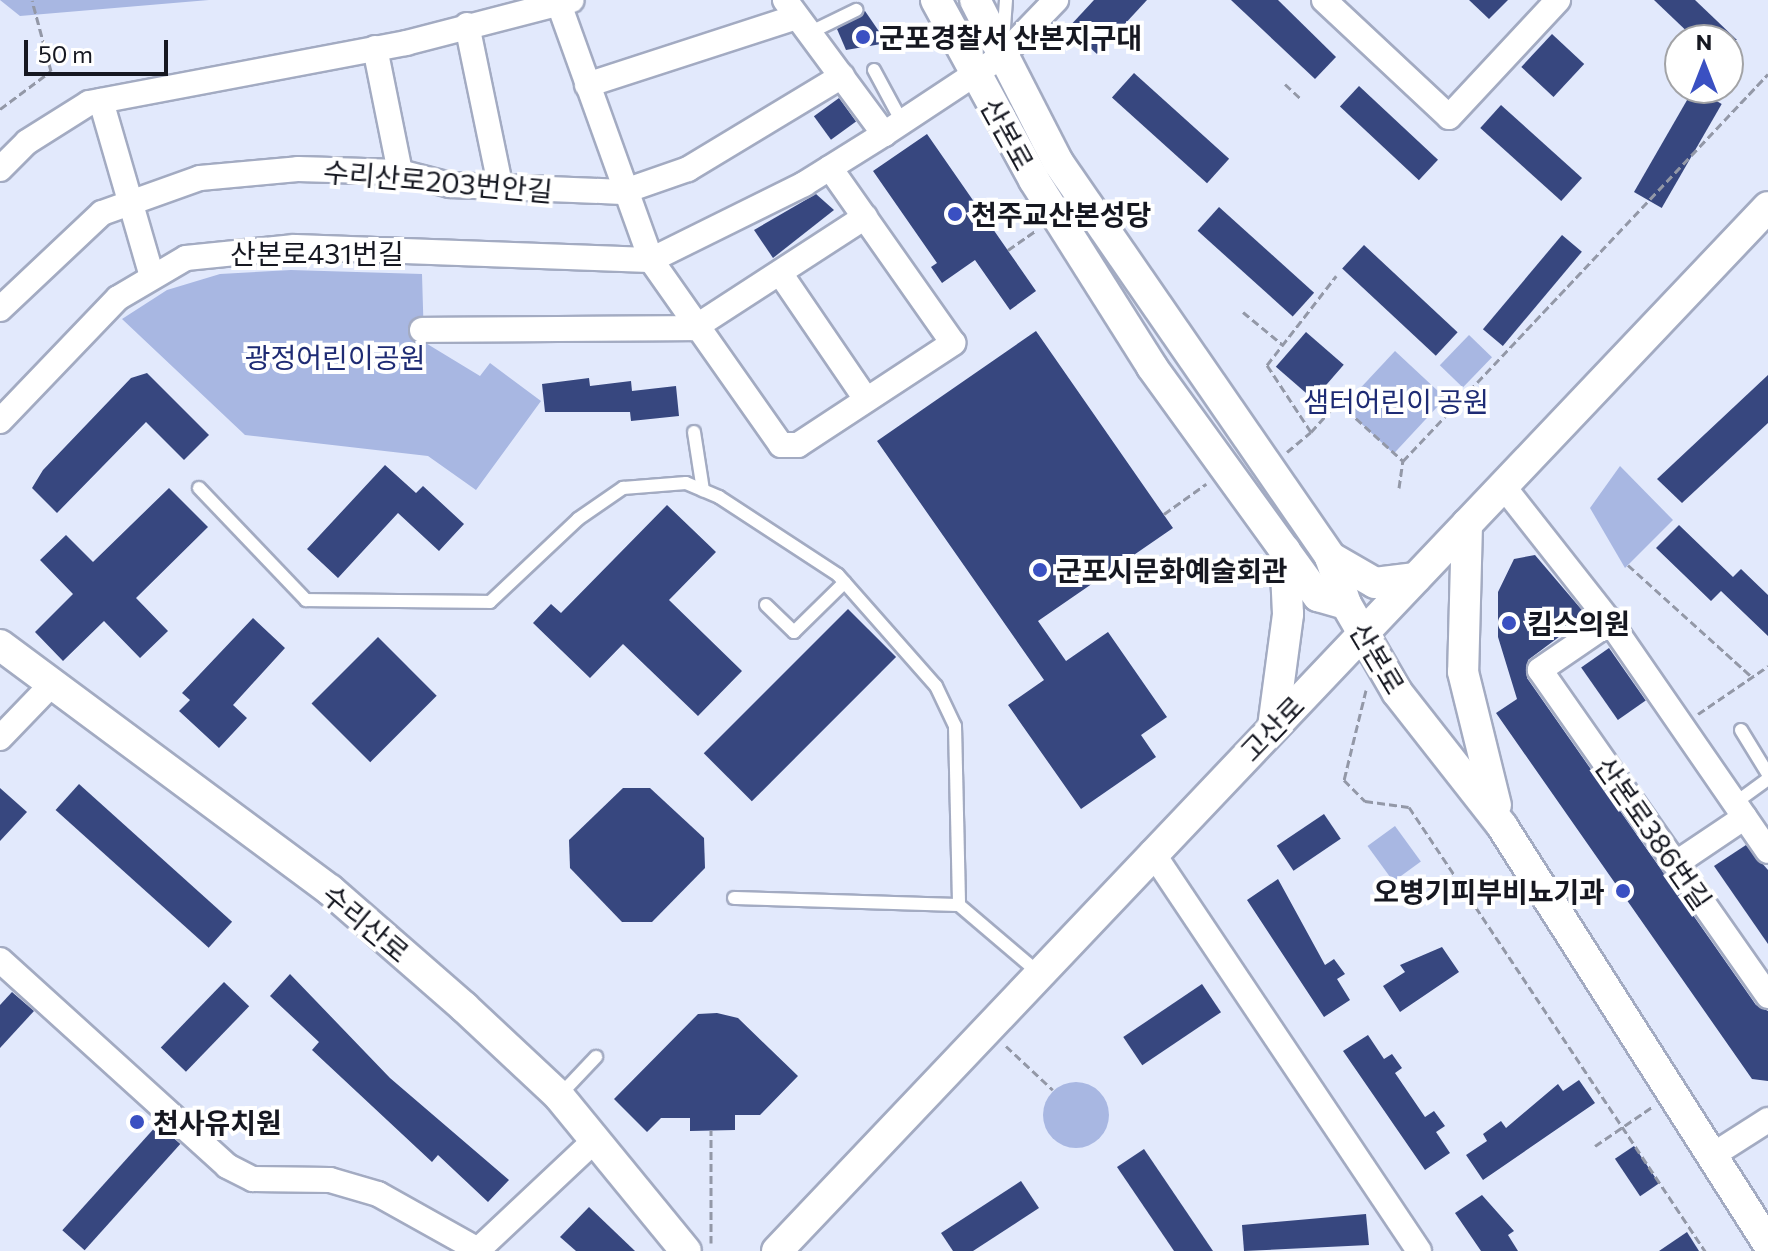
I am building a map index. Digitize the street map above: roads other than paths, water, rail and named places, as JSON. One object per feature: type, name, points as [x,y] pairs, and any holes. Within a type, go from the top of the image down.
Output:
[{"type":"street","name":"산본로","points":[[936,0],[974,74],[1057,217],[1226,470],[1318,596],[1346,604],[1368,642],[1502,826],[1668,1096],[1768,1244]]},
{"type":"street","points":[[975,0],[1058,162],[1330,557],[1346,604]]},
{"type":"street","name":"산본로431번길","points":[[0,421],[10,395],[80,332],[151,273],[186,258],[294,247],[651,260],[830,168],[893,128],[1002,56],[1056,0]]},
{"type":"street","points":[[1324,0],[1449,117],[1558,0]]},
{"type":"street","points":[[0,169],[27,142],[101,101],[375,48],[566,2],[587,85],[622,192],[651,260],[768,435],[798,445],[953,343],[830,168]]},
{"type":"street","points":[[587,85],[795,17],[842,76],[893,128]]},
{"type":"street","points":[[467,25],[501,189]]},
{"type":"street","points":[[375,48],[400,172]]},
{"type":"street","name":"수리산로203번안길","points":[[0,309],[102,213],[133,201],[236,172],[400,172],[501,189],[622,192],[688,169],[842,76]]},
{"type":"street","points":[[101,101],[133,201],[151,273]]},
{"type":"street","name":"고산로","points":[[777,1251],[1273,727],[1368,642],[1416,578],[1768,207]]},
{"type":"street","points":[[422,330],[694,328],[865,217]]},
{"type":"street","points":[[780,273],[866,399]]},
{"type":"street","points":[[1503,486],[1610,622],[1768,851]]},
{"type":"street","points":[[1467,524],[1463,672],[1502,826]]},
{"type":"street","points":[[1273,727],[1288,614],[1285,550]]},
{"type":"street","points":[[1330,557],[1375,583],[1416,578]]},
{"type":"street","name":"산본로386번길","points":[[1610,622],[1540,670],[1768,996]]},
{"type":"street","name":"수리산로","points":[[0,645],[330,890],[559,1096],[686,1251]]},
{"type":"street","points":[[0,738],[52,684]]},
{"type":"street","points":[[1675,864],[1740,810]]},
{"type":"street","points":[[1152,852],[1419,1251]]},
{"type":"street","points":[[0,960],[227,1166],[253,1179],[330,1180],[378,1194],[478,1251],[595,1140]]},
{"type":"street","points":[[1710,1157],[1768,1120]]},
{"type":"lane","points":[[1002,56],[1006,0]]},
{"type":"lane","points":[[795,17],[856,10]]},
{"type":"lane","points":[[874,70],[893,128]]},
{"type":"lane","points":[[694,432],[703,490]]},
{"type":"lane","points":[[199,488],[306,600],[490,602],[578,519],[623,488],[675,483],[703,490],[845,582],[913,651],[955,726],[959,905]]},
{"type":"lane","points":[[766,605],[794,632],[845,582]]},
{"type":"lane","points":[[1740,810],[1768,776],[1741,730]]},
{"type":"lane","points":[[734,898],[959,905],[1040,974]]},
{"type":"lane","points":[[559,1096],[596,1057]]},
{"type":"place","name":"군포경찰서 산본지구대","points":[[863,37]]},
{"type":"place","name":"천주교산본성당","points":[[955,214]]},
{"type":"place","name":"군포시문화예술회관","points":[[1040,570]]},
{"type":"place","name":"킴스의원","points":[[1509,623]]},
{"type":"place","name":"오병기피부비뇨기과","points":[[1623,891]]},
{"type":"place","name":"천사유치원","points":[[137,1122]]},
{"type":"park label","name":"광정어린이공원","points":[[335,357]]},
{"type":"park label","name":"샘터어린이 공원","points":[[1396,401]]}]
